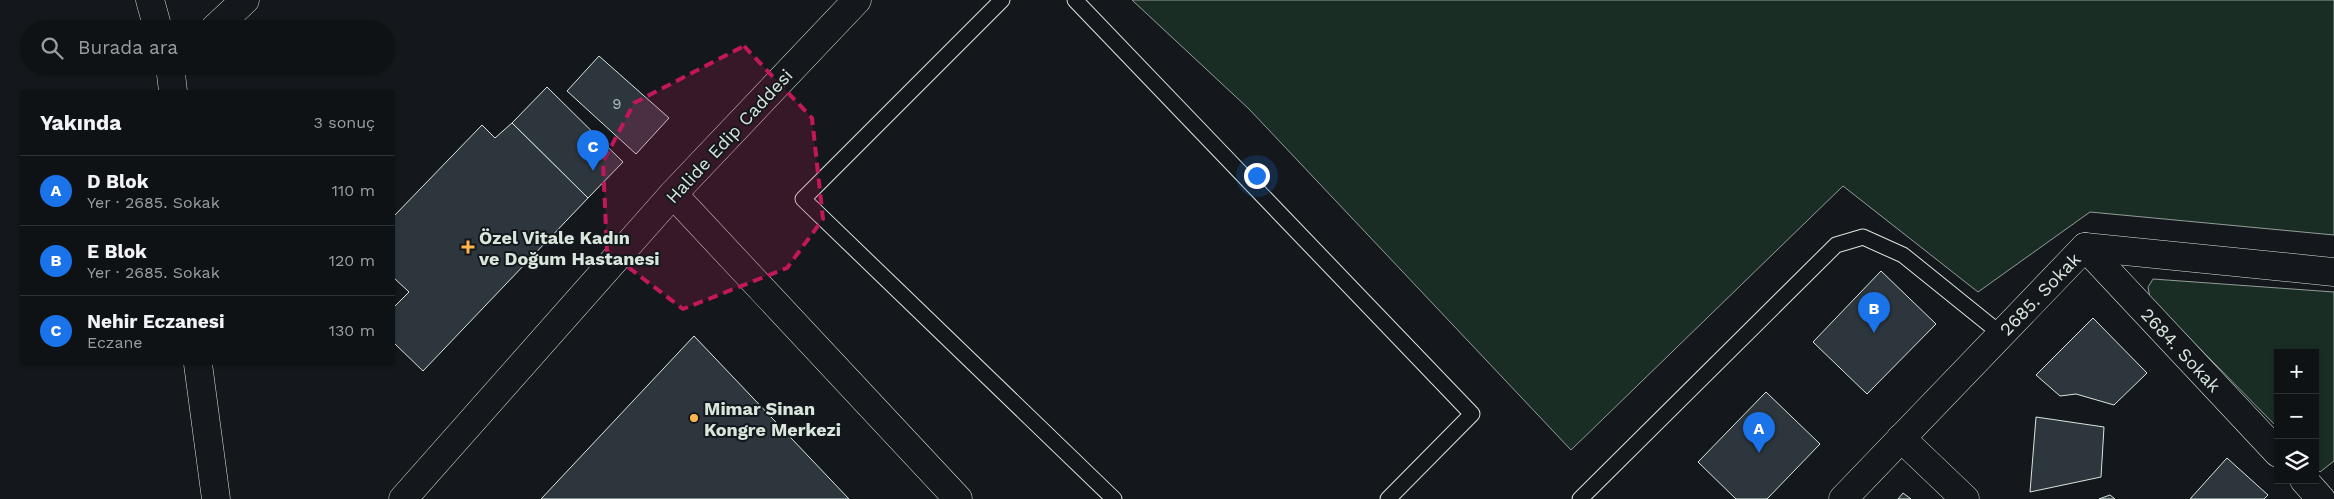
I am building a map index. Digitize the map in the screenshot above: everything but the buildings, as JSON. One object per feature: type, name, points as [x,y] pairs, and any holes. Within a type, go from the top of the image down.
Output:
[{"type":"street","points":[[150,0],[156,20]]},
{"type":"street","points":[[224,20],[245,0]]},
{"type":"street","name":"Halide Edip Caddesi","points":[[403,499],[673,194],[857,0]]},
{"type":"street","points":[[673,194],[958,499]]},
{"type":"street","name":"2685. Sokak","points":[[1843,499],[2085,247],[2334,272]]},
{"type":"street","name":"2684. Sokak","points":[[2085,247],[2274,449]]},
{"type":"street","points":[[198,365],[216,499]]},
{"type":"street","points":[[1901,438],[1965,499]]},
{"type":"lane","points":[[1002,0],[803,199],[1114,499]]},
{"type":"lane","points":[[1075,0],[1472,414],[1388,499]]},
{"type":"lane","points":[[1580,499],[1836,245],[1863,237],[1904,255],[2001,334]]},
{"type":"highlighted area","points":[[744,46],[812,118],[823,219],[787,268],[683,309],[607,251],[603,162],[634,103]]},
{"type":"green space","points":[[1132,0],[2334,0],[2334,235],[2090,212],[1978,292],[1843,186],[1571,450],[1249,109]]},
{"type":"green space","points":[[2153,279],[2334,292],[2334,461],[2319,471],[2319,349],[2274,349],[2274,424],[2150,298],[2148,287]]},
{"type":"place","name":"Nehir Eczanesi","points":[[593,171]]},
{"type":"place","name":"Özel Vitale Kadın ve Doğum Hastanesi","points":[[468,247]]},
{"type":"place","name":"E Blok","points":[[1874,333]]},
{"type":"place","name":"Mimar Sinan Kongre Merkezi","points":[[694,418]]},
{"type":"place","name":"D Blok","points":[[1759,453]]}]
